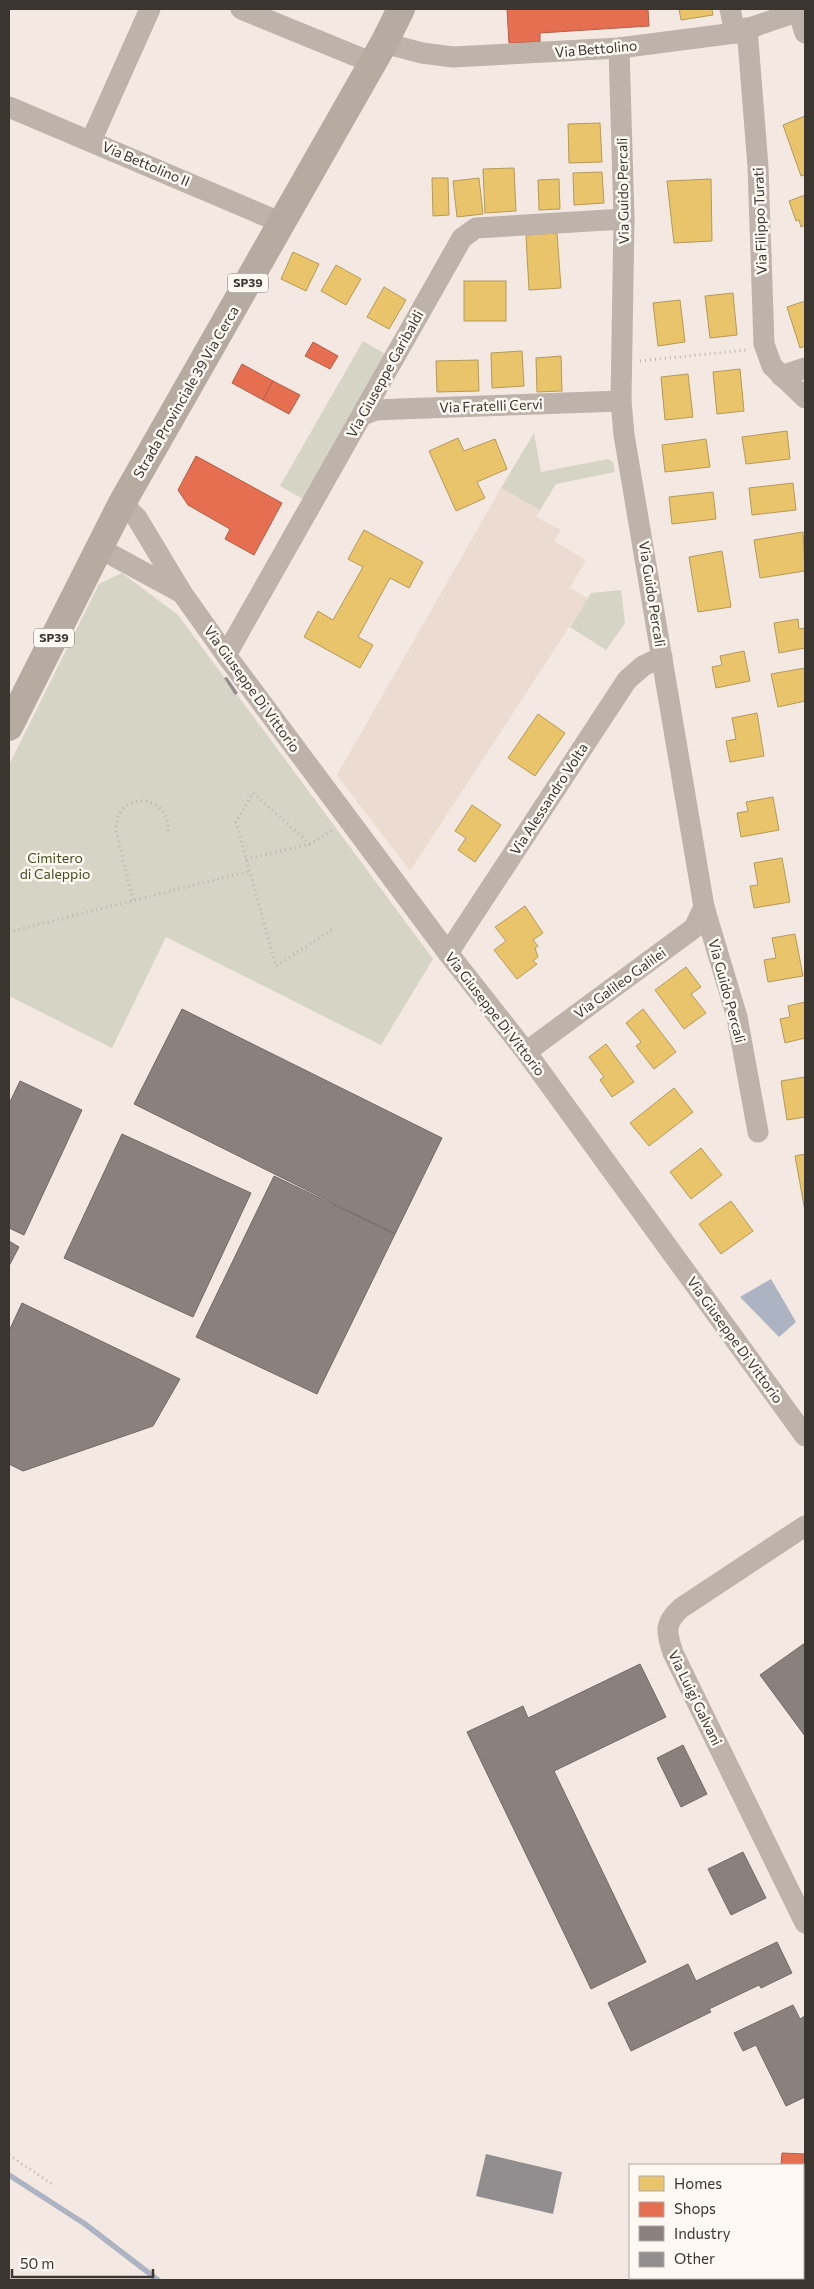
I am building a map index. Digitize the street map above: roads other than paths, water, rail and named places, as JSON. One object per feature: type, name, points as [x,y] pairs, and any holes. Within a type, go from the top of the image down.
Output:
[{"type":"main road","name":"Strada Provinciale 39 Via Cerca","points":[[9,727],[122,503],[282,223],[401,9]]},
{"type":"street","points":[[91,141],[150,9]]},
{"type":"street","name":"Via Bettolino","points":[[240,9],[378,53],[422,53],[453,57],[619,48],[741,30],[802,10]]},
{"type":"street","name":"Via Filippo Turati","points":[[730,9],[741,30],[758,167],[764,344],[772,366],[799,390],[805,398]]},
{"type":"street","points":[[802,10],[805,33]]},
{"type":"street","name":"Via Guido Percali","points":[[619,48],[624,219],[621,402],[624,435],[704,907],[737,1017],[758,1132]]},
{"type":"street","name":"Via Bettolino II","points":[[9,107],[282,223]]},
{"type":"street","name":"Via Giuseppe Garibaldi","points":[[226,655],[462,238],[476,228],[624,219]]},
{"type":"street","points":[[781,376],[805,368]]},
{"type":"street","name":"Via Fratelli Cervi","points":[[362,415],[376,410],[621,402]]},
{"type":"street","name":"Via Giuseppe Di Vittorio","points":[[122,503],[137,518],[182,593],[226,655],[448,953],[526,1052],[805,1436]]},
{"type":"street","name":"Via Giuseppe Di Vittorio","points":[[99,548],[182,593]]},
{"type":"street","name":"Via Alessandro Volta","points":[[448,953],[627,680],[643,666],[662,657]]},
{"type":"street","name":"Via Galileo Galilei","points":[[526,1052],[694,928],[704,907]]},
{"type":"street","name":"Via Luigi Galvani","points":[[805,1526],[681,1608],[671,1617],[667,1627],[673,1653],[805,1923]]},
{"type":"water","points":[[771,1279],[796,1322],[779,1337],[740,1297]]},
{"type":"waterway","points":[[9,2175],[85,2224],[158,2280]]},
{"type":"park label","name":"Cimitero di Caleppio","points":[[55,866]]}]
